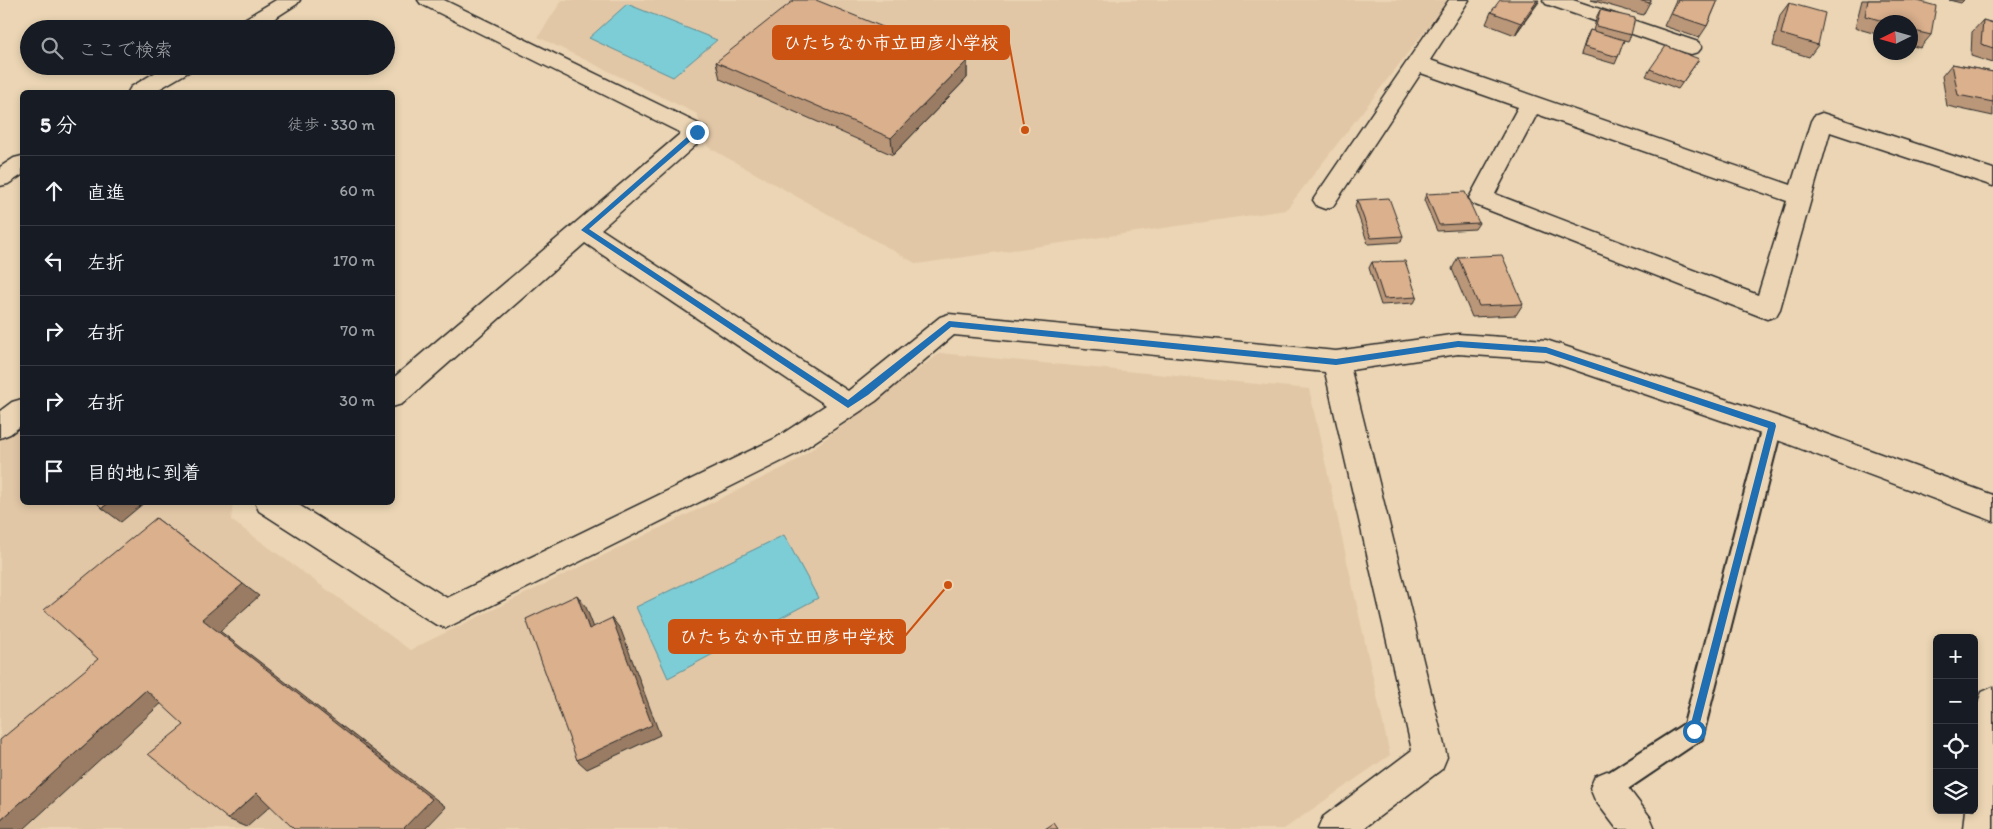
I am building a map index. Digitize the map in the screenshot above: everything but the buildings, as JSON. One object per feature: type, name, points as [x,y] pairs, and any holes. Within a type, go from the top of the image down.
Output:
[{"type":"street","points":[[258,20],[290,0]]},
{"type":"street","points":[[395,393],[697,132],[428,0]]},
{"type":"street","points":[[1325,200],[1458,0]]},
{"type":"street","points":[[1552,0],[1691,47]]},
{"type":"street","points":[[1416,63],[1800,197]]},
{"type":"street","points":[[142,90],[167,75]]},
{"type":"street","points":[[1530,104],[1481,198],[1767,309],[1822,121],[1993,178]]},
{"type":"street","points":[[0,178],[20,165]]},
{"type":"street","points":[[584,230],[848,404]]},
{"type":"street","points":[[272,505],[446,614],[786,446],[866,393],[949,324],[1336,362],[1458,344],[1546,350],[1772,426],[1993,508]]},
{"type":"street","points":[[1335,829],[1430,757],[1336,362]]},
{"type":"street","points":[[0,426],[20,411]]},
{"type":"street","points":[[1980,829],[1992,714]]},
{"type":"street","points":[[1607,788],[1638,829]]},
{"type":"lane","points":[[1607,788],[1694,731],[1772,426]]},
{"type":"shaded area","points":[[562,0],[1449,0],[1286,210],[917,264],[708,147],[697,114],[538,37]]},
{"type":"shaded area","points":[[940,353],[1309,389],[1390,755],[1284,829],[0,829],[0,439],[20,424],[20,505],[233,505],[231,520],[410,650],[793,463]]},
{"type":"water","points":[[627,4],[717,40],[673,77],[589,38]]},
{"type":"water","points":[[784,535],[818,598],[668,678],[636,607]]},
{"type":"place","name":"ひたちなか市立田彦小学校","points":[[1025,130]]},
{"type":"place","name":"ひたちなか市立田彦中学校","points":[[948,585]]},
{"type":"route","points":[[697,132],[584,230],[848,404],[866,393],[949,324],[1336,362],[1458,344],[1546,350],[1772,426],[1694,731]]}]
